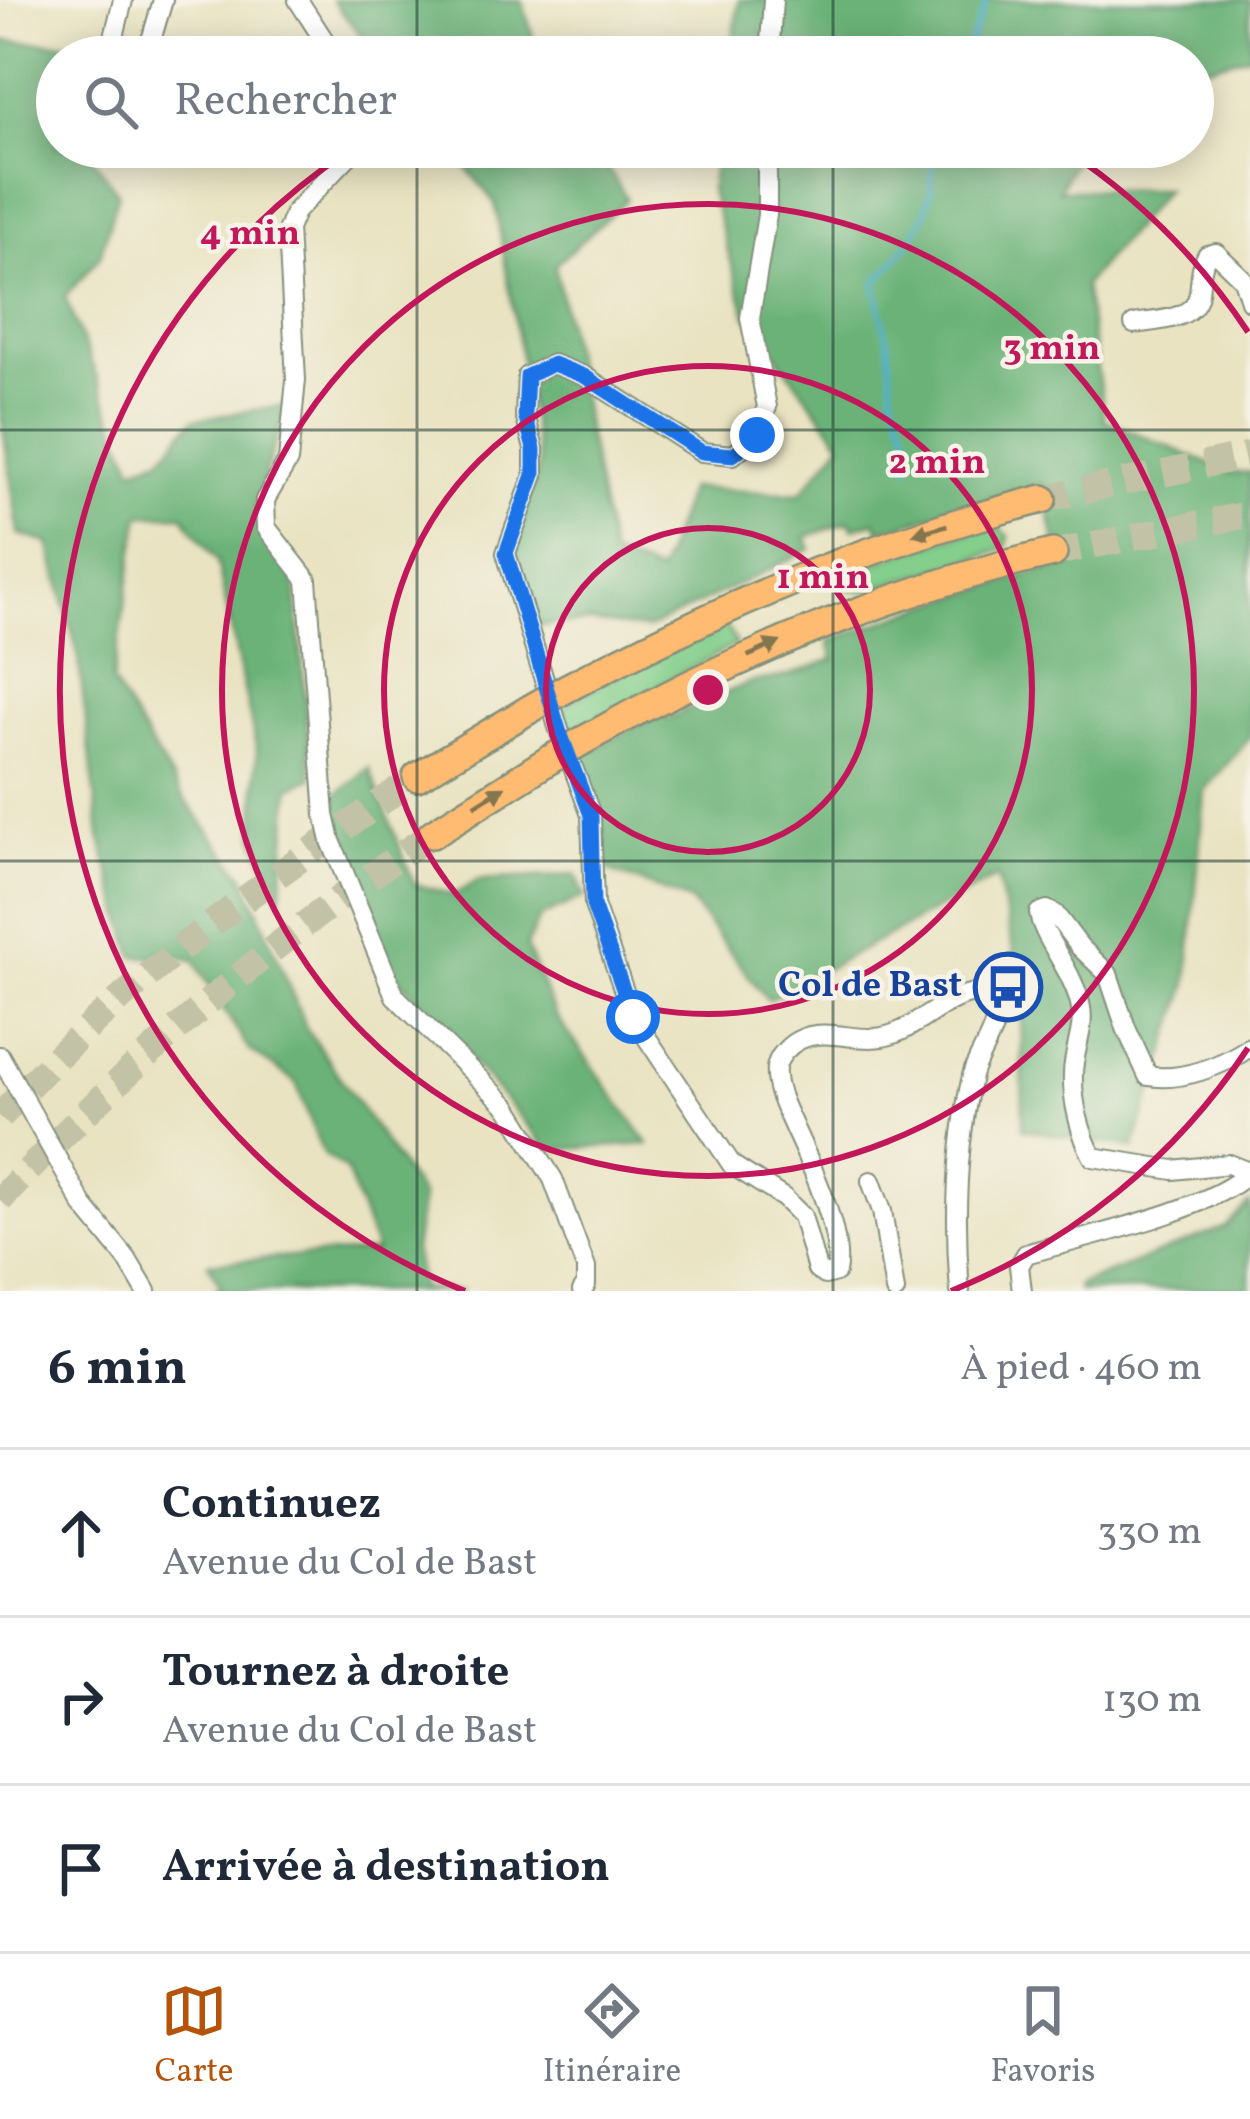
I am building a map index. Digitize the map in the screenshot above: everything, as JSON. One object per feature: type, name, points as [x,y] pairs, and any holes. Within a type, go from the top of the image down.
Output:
[{"type":"highway","points":[[417,777],[567,688],[712,614],[909,536],[1042,500]]},
{"type":"highway","points":[[432,834],[549,760],[708,675],[836,619],[983,569],[1053,553]]},
{"type":"street","points":[[115,36],[124,0]]},
{"type":"street","points":[[152,36],[163,0]]},
{"type":"street","points":[[298,0],[321,36]]},
{"type":"street","points":[[770,36],[773,0]]},
{"type":"street","points":[[337,168],[296,212],[288,229],[296,380],[288,461],[265,500],[266,527],[307,580],[325,815],[394,996],[481,1078],[528,1134],[553,1179],[586,1268],[582,1291]]},
{"type":"street","points":[[767,168],[767,215],[750,318],[767,407],[757,435],[733,455],[702,452],[584,376],[553,364],[527,376],[525,415],[534,449],[534,475],[506,553],[559,730],[591,815],[593,905],[633,1017],[732,1165],[784,1198],[802,1216],[817,1270],[825,1275],[836,1272],[838,1262],[823,1199],[780,1094],[776,1068],[780,1058],[796,1041],[817,1034],[868,1039],[894,1034],[972,993],[989,996],[997,1010],[975,1065],[955,1203],[960,1291]]},
{"type":"street","points":[[1134,324],[1191,310],[1198,302],[1202,265],[1207,255],[1216,253],[1243,279],[1250,301]]},
{"type":"street","points":[[1022,1291],[1019,1266],[1027,1254],[1173,1210],[1238,1185],[1249,1172],[1229,1164],[1173,1170],[1093,1156],[1081,1124],[1072,1072],[1082,1014],[1076,988],[1039,913],[1055,914],[1108,974],[1148,1076],[1166,1079],[1205,1069],[1250,1047]]},
{"type":"street","points":[[0,1056],[83,1205],[128,1259],[146,1291]]},
{"type":"street","points":[[872,1181],[882,1211],[895,1291]]},
{"type":"green space","points":[[332,0],[522,0],[533,36],[361,36]]},
{"type":"green space","points":[[739,0],[1250,0],[1250,55],[1214,64],[1214,36],[734,36]]},
{"type":"green space","points":[[0,41],[36,42],[36,168],[100,168],[118,194],[100,256],[65,297],[133,468],[161,458],[193,420],[287,405],[255,506],[266,543],[294,570],[312,778],[290,788],[281,902],[255,837],[257,751],[217,561],[183,515],[140,515],[112,682],[182,796],[245,878],[306,1028],[422,1197],[414,1250],[422,1289],[463,1291],[213,1291],[221,1287],[208,1263],[376,1251],[346,1170],[323,1154],[296,1082],[249,1050],[193,959],[134,956],[100,836],[78,654],[49,543],[19,534],[0,407]]},
{"type":"green space","points":[[467,168],[607,168],[627,199],[555,265],[611,555],[659,573],[689,488],[800,494],[842,443],[747,316],[710,190],[714,168],[1070,168],[1059,190],[1166,189],[1084,285],[1105,420],[1231,473],[1250,472],[1250,738],[1204,790],[1188,983],[1134,1148],[1023,1129],[1021,983],[997,877],[768,1000],[690,901],[598,866],[597,810],[578,758],[661,712],[666,719],[751,682],[788,676],[834,659],[829,641],[1060,565],[1043,484],[880,531],[876,521],[853,528],[850,521],[806,537],[811,549],[647,629],[591,622],[536,626],[514,553],[539,464],[495,203]]},
{"type":"green space","points":[[993,524],[1009,536],[998,551],[865,591],[846,588],[857,568]]},
{"type":"green space","points":[[725,624],[736,644],[571,733],[562,706],[627,669]]},
{"type":"green space","points":[[369,768],[414,884],[454,895],[479,880],[576,875],[584,897],[539,918],[526,947],[555,1015],[649,1144],[549,1150],[387,965],[331,819],[331,799]]},
{"type":"green space","points":[[1250,1203],[1250,1288],[1079,1291],[1078,1285],[1226,1227]]},
{"type":"waterway","points":[[972,36],[987,0]]},
{"type":"waterway","points":[[908,468],[907,432],[893,396],[875,283],[921,222],[933,168]]},
{"type":"tunnel","points":[[1043,499],[1250,455]]},
{"type":"tunnel","points":[[1053,553],[1250,514]]},
{"type":"tunnel","points":[[0,1117],[146,977],[252,894],[417,777]]},
{"type":"tunnel","points":[[0,1200],[100,1099],[206,1004],[316,916],[432,834]]},
{"type":"place","name":"Col de Bast","points":[[1008,987]]},
{"type":"route","points":[[633,1017],[593,905],[591,815],[586,796],[559,730],[506,553],[534,475],[534,449],[525,415],[527,376],[553,364],[584,376],[702,452],[733,455],[757,435]]}]
